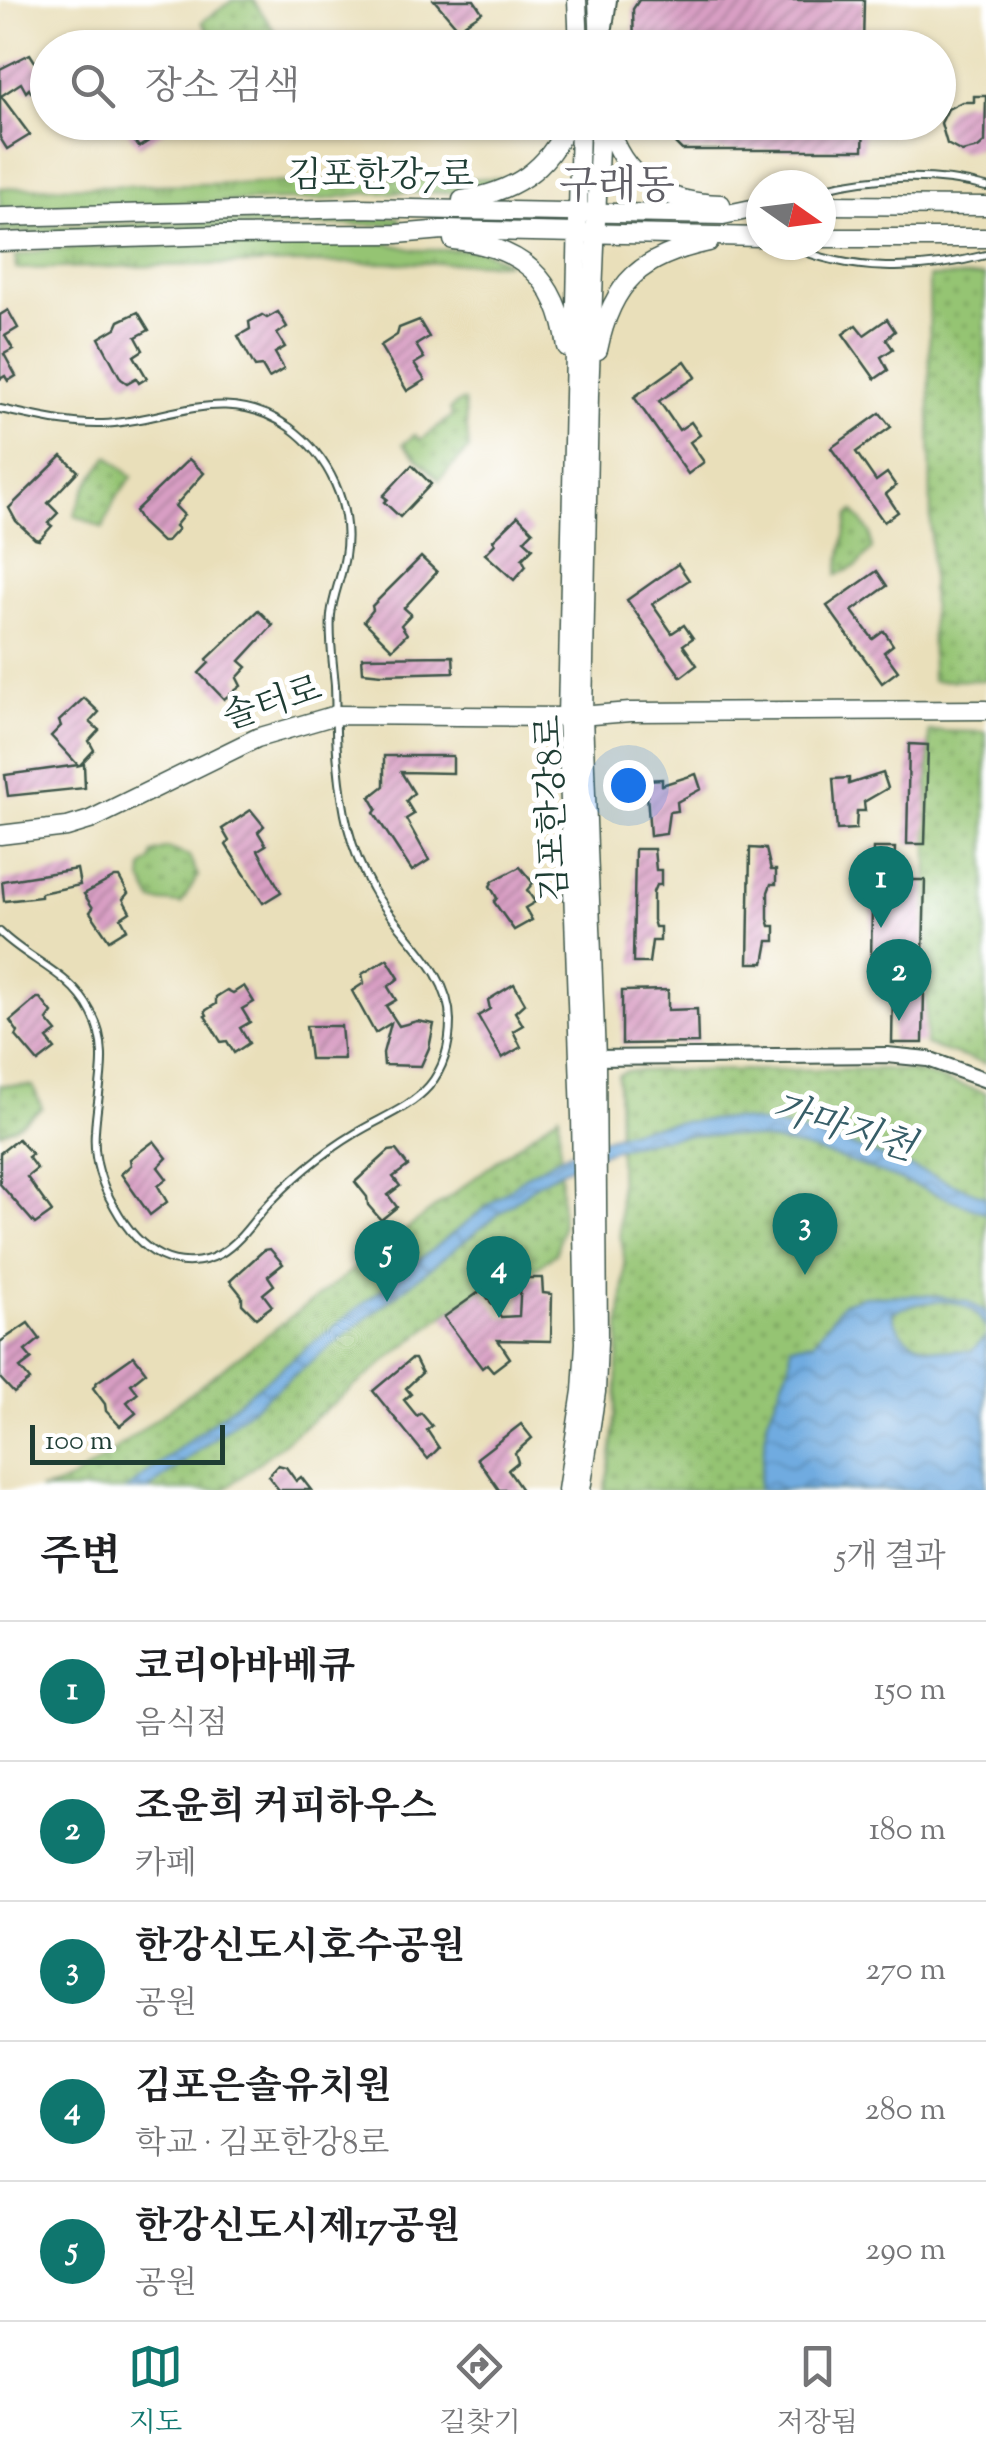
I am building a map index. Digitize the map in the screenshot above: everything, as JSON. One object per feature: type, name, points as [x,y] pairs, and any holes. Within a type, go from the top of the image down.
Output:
[{"type":"street","points":[[577,0],[578,30]]},
{"type":"street","points":[[598,0],[600,30]]},
{"type":"street","points":[[604,30],[609,0]]},
{"type":"street","points":[[358,208],[461,200],[508,189],[528,178],[560,140]]},
{"type":"street","name":"김포한강8로","points":[[582,140],[588,211]]},
{"type":"street","name":"김포한강8로","points":[[581,1490],[596,1392],[575,717],[587,231],[598,140]]},
{"type":"street","points":[[613,140],[638,178],[660,192],[708,204],[746,205]]},
{"type":"street","points":[[836,205],[986,206]]},
{"type":"street","name":"김포한강7로","points":[[0,217],[358,208],[723,214],[746,209]]},
{"type":"street","name":"김포한강7로","points":[[0,242],[443,230],[746,236]]},
{"type":"street","points":[[398,234],[476,242],[506,252],[532,269],[555,298],[582,395]]},
{"type":"street","points":[[582,395],[613,301],[636,271],[668,252],[746,238]]},
{"type":"street","points":[[836,238],[986,238]]},
{"type":"street","name":"솔터로","points":[[575,717],[630,712],[986,710]]},
{"type":"street","name":"솔터로","points":[[0,835],[67,827],[90,820],[257,738],[336,715],[575,717],[626,722],[986,721]]},
{"type":"street","points":[[587,1058],[887,1055],[928,1060],[986,1080]]},
{"type":"street","name":"김포한강8로","points":[[567,1490],[582,1391],[590,1193]]},
{"type":"lane","points":[[836,186],[872,180],[961,180],[986,188]]},
{"type":"lane","points":[[834,260],[853,266],[923,266],[986,255]]},
{"type":"lane","points":[[0,409],[69,423],[107,424],[194,406],[226,404],[278,420],[306,441],[331,475],[346,520],[346,551],[330,622],[342,808],[354,850],[379,901],[422,955],[445,995],[450,1022],[445,1057],[436,1076],[417,1098],[322,1156],[280,1193],[237,1242],[202,1261],[173,1261],[143,1244],[119,1216],[101,1179],[95,1127],[103,1060],[92,1014],[60,976],[0,932]]},
{"type":"green space","points":[[233,0],[253,0],[274,30],[208,30],[202,22]]},
{"type":"green space","points":[[507,178],[475,192],[0,208],[0,188]]},
{"type":"green space","points":[[398,217],[401,220],[397,224],[0,233],[0,227]]},
{"type":"green space","points":[[386,243],[415,250],[482,250],[509,263],[16,269],[16,256],[49,249]]},
{"type":"green space","points":[[985,276],[986,680],[932,681],[929,277]]},
{"type":"green space","points":[[461,401],[469,449],[439,480],[403,444],[415,435],[420,440],[452,416],[450,409]]},
{"type":"green space","points":[[109,456],[132,477],[114,501],[103,528],[74,515],[87,485]]},
{"type":"green space","points":[[854,511],[870,533],[872,549],[857,566],[837,575],[849,515]]},
{"type":"green space","points":[[929,731],[986,732],[986,1064],[926,1045]]},
{"type":"green space","points":[[167,848],[189,856],[198,876],[181,904],[153,901],[142,880],[143,867],[151,861],[153,853]]},
{"type":"green space","points":[[626,1071],[917,1072],[986,1093],[986,1490],[604,1490],[614,1429],[624,1281],[618,1075]]},
{"type":"green space","points":[[0,1085],[33,1086],[42,1108],[0,1133]]},
{"type":"green space","points":[[559,1114],[562,1228],[556,1253],[531,1272],[489,1285],[444,1315],[224,1490],[38,1490],[67,1481],[111,1453]]},
{"type":"water","points":[[731,1119],[797,1130],[893,1160],[986,1197],[986,1213],[871,1169],[763,1140],[710,1135],[655,1139],[598,1155],[537,1184],[148,1490],[126,1490],[527,1175],[577,1149],[625,1132]]},
{"type":"water","points":[[926,1295],[967,1301],[986,1312],[986,1330],[979,1317],[958,1303],[932,1302],[892,1312],[903,1334],[923,1346],[972,1351],[986,1336],[986,1490],[758,1490],[768,1418],[790,1364],[791,1345],[814,1342],[843,1303],[864,1296]]},
{"type":"building","points":[[434,0],[474,0],[482,12],[458,28]]},
{"type":"building","points":[[639,0],[864,0],[863,30],[634,30],[633,9]]},
{"type":"building","points":[[30,54],[30,90],[26,92],[21,83],[1,96],[30,135],[7,149],[0,138],[0,69]]},
{"type":"building","points":[[974,96],[986,96],[985,142],[962,152],[946,140],[956,140],[956,105],[974,102]]},
{"type":"building","points":[[672,140],[863,140],[863,150],[682,150]]},
{"type":"building","points":[[8,310],[18,328],[5,336],[13,349],[4,354],[16,376],[8,381],[5,376],[0,379],[0,315]]},
{"type":"building","points":[[138,312],[149,330],[136,337],[143,350],[134,356],[147,378],[127,383],[99,338],[116,328],[119,321]]},
{"type":"building","points":[[278,312],[287,327],[277,334],[285,347],[275,353],[284,369],[269,378],[262,366],[255,367],[238,336],[250,329],[249,322]]},
{"type":"building","points":[[887,319],[895,331],[886,339],[893,349],[881,357],[888,370],[875,379],[843,334],[856,325],[864,335]]},
{"type":"building","points":[[419,320],[429,337],[416,345],[424,358],[414,364],[425,380],[407,391],[380,346],[397,335],[399,328]]},
{"type":"building","points":[[685,361],[696,377],[659,401],[679,430],[691,422],[700,435],[690,442],[704,462],[688,474],[634,397]]},
{"type":"building","points":[[880,413],[891,427],[856,452],[876,481],[887,473],[896,486],[886,494],[898,512],[884,522],[831,448]]},
{"type":"building","points":[[62,456],[78,471],[48,503],[58,513],[48,523],[52,526],[39,540],[35,539],[9,508]]},
{"type":"building","points":[[189,459],[204,473],[175,506],[184,515],[175,526],[178,529],[162,542],[135,511]]},
{"type":"building","points":[[412,465],[431,484],[400,517],[383,496]]},
{"type":"building","points":[[518,516],[533,531],[524,540],[533,548],[522,559],[526,566],[514,580],[485,554],[495,544],[493,540]]},
{"type":"building","points":[[421,557],[437,572],[404,608],[411,614],[401,625],[407,634],[392,649],[364,621],[372,606]]},
{"type":"building","points":[[678,564],[689,580],[652,604],[672,633],[684,625],[693,638],[683,645],[697,665],[681,677],[627,600]]},
{"type":"building","points":[[877,571],[887,586],[852,611],[873,639],[884,631],[893,645],[884,652],[898,671],[882,683],[827,606]]},
{"type":"building","points":[[258,610],[273,625],[240,661],[247,667],[237,678],[241,686],[224,699],[199,673],[209,663],[207,659]]},
{"type":"building","points":[[453,656],[454,672],[363,672],[362,657]]},
{"type":"building","points":[[84,698],[99,712],[90,722],[99,730],[89,741],[94,750],[80,765],[84,764],[85,788],[8,796],[5,775],[78,765],[51,736],[61,726],[59,721]]},
{"type":"building","points":[[909,744],[928,745],[925,844],[907,844]]},
{"type":"building","points":[[384,756],[453,756],[453,773],[401,772],[414,793],[406,801],[414,814],[406,819],[429,860],[412,871],[374,813],[377,809],[370,797],[384,786]]},
{"type":"building","points":[[883,773],[888,788],[864,802],[865,811],[857,811],[856,829],[837,830],[833,779],[849,778],[849,784]]},
{"type":"building","points":[[696,774],[701,789],[677,802],[678,811],[669,812],[666,834],[650,836],[646,780],[662,779],[662,785]]},
{"type":"building","points":[[251,810],[264,826],[258,832],[266,845],[258,850],[281,892],[263,903],[226,845],[229,841],[222,829]]},
{"type":"building","points":[[750,848],[766,849],[771,870],[776,870],[776,884],[771,884],[768,892],[768,919],[770,926],[775,926],[775,941],[768,941],[764,963],[748,963]]},
{"type":"building","points":[[873,848],[895,848],[894,869],[899,869],[899,880],[925,880],[923,955],[891,955],[888,962],[871,962]]},
{"type":"building","points":[[635,849],[654,849],[656,870],[661,870],[661,885],[656,885],[653,892],[653,920],[655,927],[660,927],[660,941],[652,941],[649,963],[633,963]]},
{"type":"building","points":[[520,867],[533,883],[527,890],[535,902],[525,908],[532,920],[514,930],[494,902],[497,898],[490,886]]},
{"type":"building","points":[[77,869],[80,885],[41,893],[41,897],[4,901],[2,881]]},
{"type":"building","points":[[119,877],[128,893],[123,899],[130,912],[121,918],[127,929],[109,940],[90,912],[93,908],[84,894]]},
{"type":"building","points":[[387,959],[399,978],[388,987],[396,1000],[386,1006],[399,1026],[417,1021],[434,1024],[421,1066],[384,1065],[391,1023],[375,1033],[352,991],[364,983],[362,974]]},
{"type":"building","points":[[514,984],[525,1003],[515,1012],[523,1025],[513,1031],[521,1047],[502,1058],[478,1016],[490,1009],[488,1000]]},
{"type":"building","points":[[244,986],[254,1002],[242,1009],[250,1022],[240,1028],[249,1043],[234,1053],[227,1041],[221,1042],[205,1011],[216,1004],[216,997]]},
{"type":"building","points":[[893,988],[924,989],[923,1043],[892,1043]]},
{"type":"building","points":[[668,990],[668,1010],[697,1009],[698,1043],[622,1044],[622,991]]},
{"type":"building","points":[[37,998],[52,1013],[47,1020],[57,1032],[47,1039],[55,1049],[38,1062],[16,1036],[18,1032],[10,1021]]},
{"type":"building","points":[[306,1026],[341,1026],[344,1059],[310,1059]]},
{"type":"building","points":[[18,1139],[32,1154],[28,1157],[37,1169],[27,1177],[52,1212],[35,1224],[0,1184],[0,1153]]},
{"type":"building","points":[[154,1141],[167,1158],[158,1167],[167,1179],[158,1186],[167,1202],[150,1215],[121,1174],[131,1165],[130,1159]]},
{"type":"building","points":[[396,1150],[408,1166],[393,1177],[400,1186],[388,1195],[397,1207],[381,1220],[355,1182],[389,1151]]},
{"type":"building","points":[[270,1249],[283,1264],[268,1276],[274,1285],[263,1294],[272,1306],[256,1318],[242,1304],[242,1296],[230,1281]]},
{"type":"building","points":[[521,1278],[542,1278],[543,1293],[552,1294],[551,1341],[498,1340],[510,1358],[493,1371],[487,1364],[482,1368],[444,1317],[482,1290],[501,1317],[519,1316]]},
{"type":"building","points":[[28,1323],[40,1339],[25,1351],[32,1359],[20,1368],[30,1380],[14,1393],[0,1378],[0,1342]]},
{"type":"building","points":[[134,1356],[146,1372],[131,1384],[138,1393],[127,1402],[136,1413],[120,1426],[93,1388]]},
{"type":"building","points":[[415,1359],[422,1373],[406,1388],[411,1394],[404,1400],[432,1426],[427,1430],[439,1448],[428,1459],[373,1391]]},
{"type":"building","points":[[521,1424],[532,1438],[515,1453],[518,1462],[508,1470],[522,1490],[499,1490],[477,1458]]},
{"type":"building","points":[[278,1465],[286,1467],[296,1481],[301,1477],[311,1490],[279,1490],[268,1476]]},
{"type":"place","name":"코리아바베큐","points":[[881,928]]},
{"type":"place","name":"조윤희 커피하우스","points":[[899,1021]]},
{"type":"place","name":"한강신도시호수공원","points":[[805,1275]]},
{"type":"place","name":"한강신도시제17공원","points":[[387,1302]]},
{"type":"place","name":"김포은솔유치원","points":[[499,1318]]},
{"type":"district","name":"구래동","points":[[617,188]]},
{"type":"water label","name":"가마지천","points":[[843,1130]]}]
